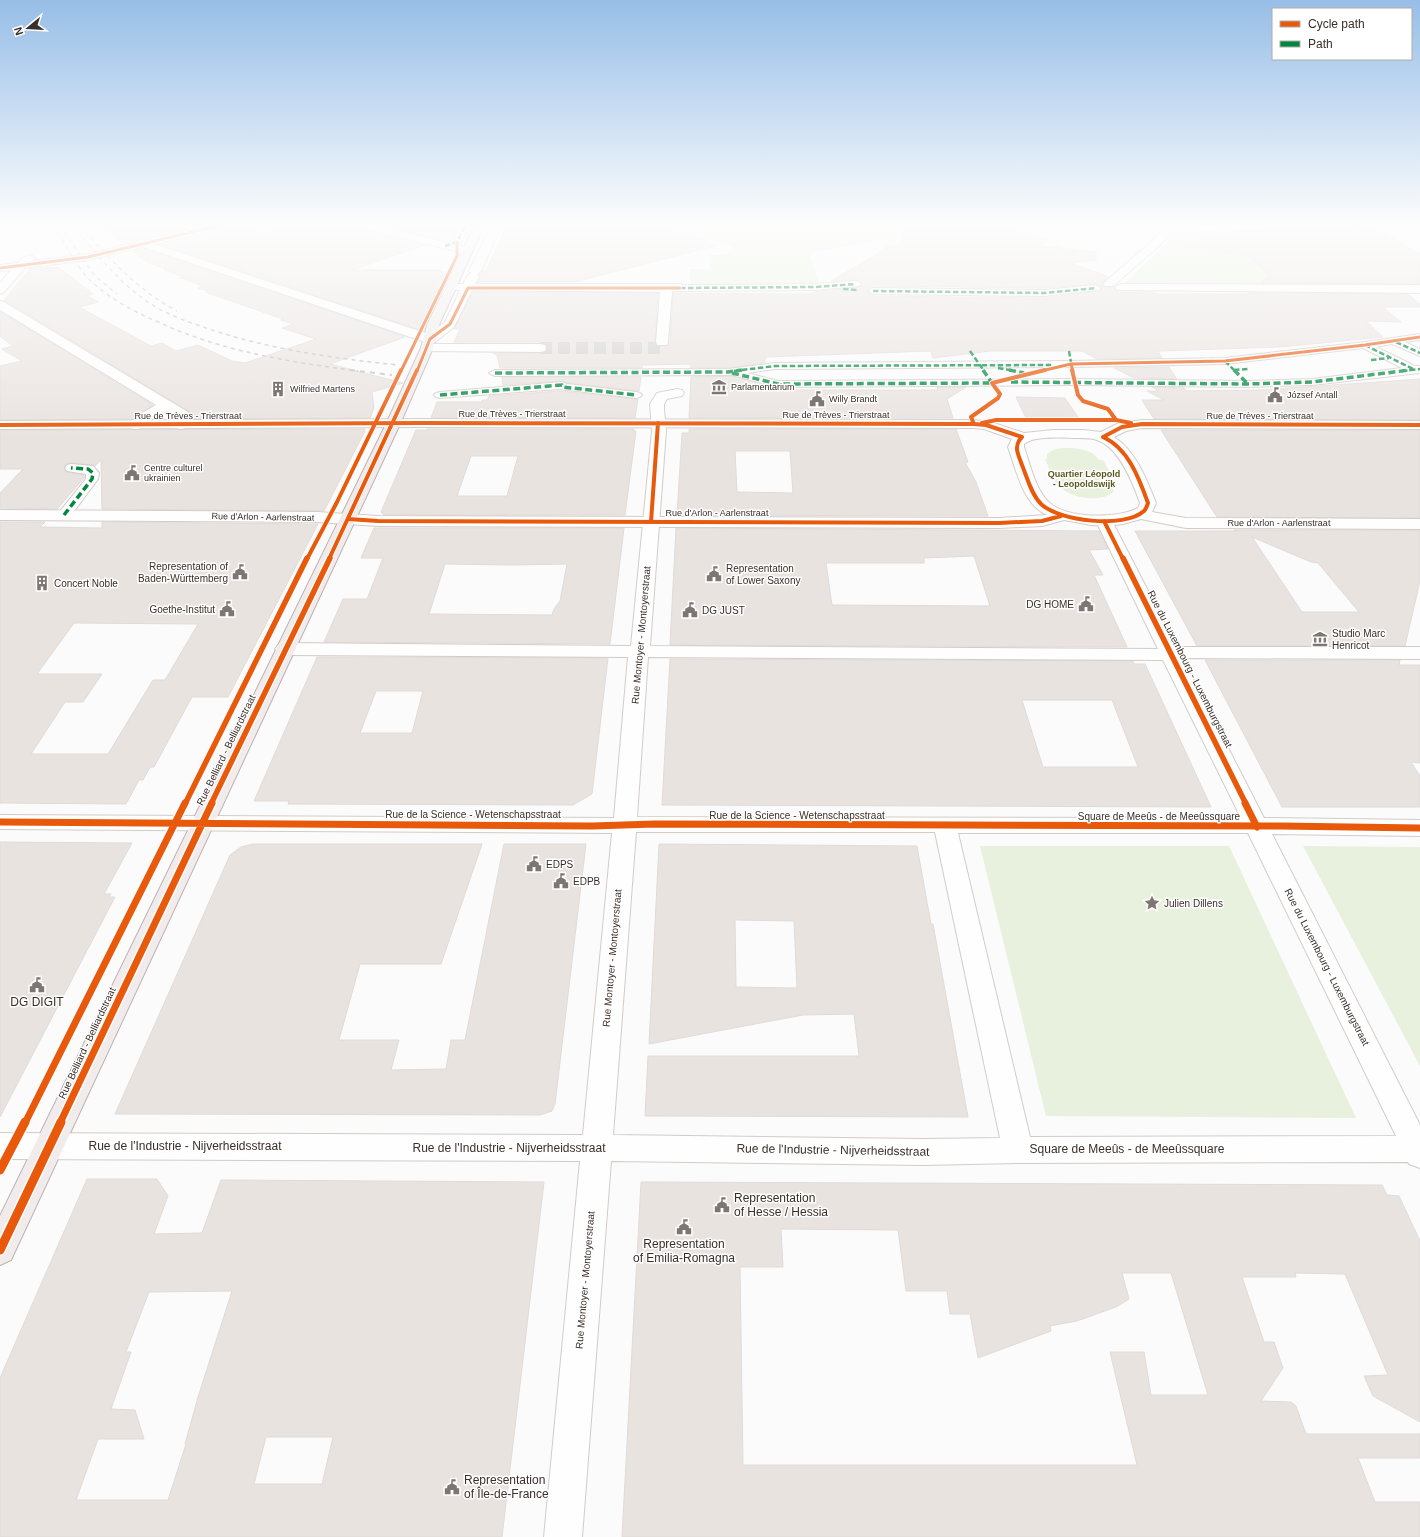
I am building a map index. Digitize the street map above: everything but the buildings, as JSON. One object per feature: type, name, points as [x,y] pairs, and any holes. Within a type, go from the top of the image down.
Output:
[{"type":"main road","name":"Rue Belliard - Belliardstraat","points":[[0,1250],[202,822],[393,424],[428,344],[433,325],[446,298]]},
{"type":"street","points":[[297,298],[428,344],[540,348]]},
{"type":"street","name":"Rue Belliard - Belliardstraat","points":[[428,344],[450,324],[463,298]]},
{"type":"street","points":[[662,342],[665,298]]},
{"type":"street","points":[[0,305],[183,416],[184,419],[181,425]]},
{"type":"street","points":[[495,373],[728,372],[775,366],[1071,364],[1225,360],[1365,345],[1420,337]]},
{"type":"street","points":[[1394,341],[1420,353]]},
{"type":"street","points":[[1365,345],[1389,358],[1418,370]]},
{"type":"street","points":[[970,351],[1000,394]]},
{"type":"street","points":[[1069,351],[1078,395]]},
{"type":"street","points":[[1372,360],[1389,358]]},
{"type":"street","points":[[1225,360],[1248,384]]},
{"type":"street","points":[[992,382],[1071,364]]},
{"type":"street","points":[[980,365],[1075,382]]},
{"type":"street","points":[[1234,370],[1248,369]]},
{"type":"street","points":[[728,372],[778,384],[1075,382],[1248,384],[1312,382],[1418,370]]},
{"type":"street","points":[[562,384],[565,373]]},
{"type":"street","points":[[440,395],[562,384],[563,387],[636,395]]},
{"type":"street","name":"Rue Montoyer - Montoyerstraat","points":[[563,1537],[637,662],[651,522],[658,423],[657,401],[660,396],[677,393]]},
{"type":"street","points":[[136,425],[144,418],[166,405]]},
{"type":"street","name":"Rue de Trèves - Trierstraat","points":[[0,425],[421,423],[974,424],[986,425],[1022,437]]},
{"type":"street","name":"Rue de Trèves - Trierstraat","points":[[1103,437],[1122,427],[1142,424],[1420,425]]},
{"type":"street","points":[[1063,434],[1086,434],[1103,437],[1114,442],[1126,459],[1143,489],[1148,503],[1145,510],[1139,514],[1104,521],[1061,516],[1048,510],[1040,503],[1034,491],[1016,447],[1018,441],[1022,437],[1063,434]]},
{"type":"street","points":[[64,515],[92,479],[93,473],[88,469],[71,468]]},
{"type":"street","name":"Rue d'Arlon - Aarlenstraat","points":[[1139,514],[1186,523],[1420,524]]},
{"type":"street","name":"Rue d'Arlon - Aarlenstraat","points":[[0,515],[310,517],[378,521],[999,523],[1042,521],[1061,516]]},
{"type":"street","name":"Rue du Luxembourg - Luxemburgstraat","points":[[1104,521],[1419,1151]]},
{"type":"street","points":[[285,649],[1141,655],[1191,652],[1420,653]]},
{"type":"street","name":"Rue de la Science - Wetenschapsstraat","points":[[0,822],[945,826]]},
{"type":"street","name":"Square de Meeûs - de Meeûssquare","points":[[1419,1151],[1018,1150],[945,826],[1420,828]]},
{"type":"street","name":"Rue de l'Industrie - Nijverheidsstraat","points":[[0,1146],[597,1148],[923,1152],[1018,1150]]},
{"type":"green space","points":[[1062,448],[1087,451],[1096,456],[1099,460],[1103,460],[1117,486],[1114,486],[1113,492],[1103,497],[1084,498],[1067,492],[1057,485],[1045,459],[1047,459],[1047,454],[1053,450]]},
{"type":"green space","points":[[980,846],[1229,846],[1356,1118],[1046,1116]]},
{"type":"green space","points":[[1303,846],[1420,847],[1420,1066]]},
{"type":"tunnel","points":[[540,348],[662,348],[662,342]]},
{"type":"railway","points":[[113,298],[132,310],[149,318],[206,341],[256,354],[306,364],[355,371]]},
{"type":"railway","points":[[143,298],[161,310],[176,317],[253,342],[324,356],[397,365]]},
{"type":"railway","points":[[156,298],[177,311]]},
{"type":"railway","points":[[350,370],[355,371]]},
{"type":"railway","points":[[355,371],[392,375]]},
{"type":"marked path","points":[[1396,342],[1420,353]]},
{"type":"marked path","points":[[1365,345],[1413,369]]},
{"type":"marked path","points":[[970,351],[994,386]]},
{"type":"marked path","points":[[1069,351],[1072,368]]},
{"type":"marked path","points":[[1371,360],[1389,358]]},
{"type":"marked path","points":[[1225,361],[1248,384]]},
{"type":"marked path","points":[[495,373],[728,372],[775,366],[1052,365]]},
{"type":"marked path","points":[[998,368],[1024,373]]},
{"type":"marked path","points":[[1234,370],[1248,369]]},
{"type":"marked path","points":[[1011,382],[1248,384],[1312,382],[1420,369]]},
{"type":"marked path","points":[[732,373],[778,384],[995,383]]},
{"type":"marked path","points":[[440,395],[562,385],[563,387],[636,395]]},
{"type":"marked path","points":[[64,515],[92,479],[93,473],[88,469],[71,468]]},
{"type":"cycle path","points":[[0,1170],[38,1098],[321,531],[337,502],[437,298]]},
{"type":"cycle path","points":[[0,1250],[186,857],[341,535],[422,360],[430,339],[450,324],[463,298]]},
{"type":"cycle path","points":[[974,424],[971,417],[998,398],[1000,394],[992,383],[1071,364],[1225,361],[1365,345],[1420,337]]},
{"type":"cycle path","points":[[1071,364],[1078,395],[1083,401],[1108,409],[1116,420]]},
{"type":"cycle path","points":[[982,423],[996,420],[1116,420],[1131,423]]},
{"type":"cycle path","points":[[0,425],[421,423],[974,424],[986,425],[1022,437]]},
{"type":"cycle path","points":[[651,522],[658,423]]},
{"type":"cycle path","points":[[1103,437],[1122,427],[1142,424],[1420,425]]},
{"type":"cycle path","points":[[1022,437],[1018,441],[1016,447],[1023,468],[1040,503],[1048,509],[1060,515],[1091,520],[1108,521],[1135,516],[1144,511],[1148,503],[1142,488],[1125,455],[1114,442],[1103,437]]},
{"type":"cycle path","points":[[348,519],[378,521],[999,523],[1042,521],[1061,516]]},
{"type":"cycle path","points":[[1104,521],[1257,827]]},
{"type":"cycle path","points":[[0,822],[592,826],[655,824],[1280,826],[1420,828]]},
{"type":"place","name":"Parlamentarium","points":[[719,387]]},
{"type":"place","name":"Wilfried Martens","points":[[278,389]]},
{"type":"place","name":"József Antall","points":[[1275,395]]},
{"type":"place","name":"Willy Brandt","points":[[817,399]]},
{"type":"place","name":"Centre culturel ukrainien","points":[[132,473]]},
{"type":"place","name":"Representation of Baden-Württemberg","points":[[240,572]]},
{"type":"place","name":"Representation of Lower Saxony","points":[[714,574]]},
{"type":"place","name":"Concert Noble","points":[[42,583]]},
{"type":"place","name":"DG HOME","points":[[1086,604]]},
{"type":"place","name":"Goethe-Institut","points":[[227,609]]},
{"type":"place","name":"DG JUST","points":[[690,610]]},
{"type":"place","name":"Studio Marc Henricot","points":[[1320,639]]},
{"type":"place","name":"EDPS","points":[[534,864]]},
{"type":"place","name":"EDPB","points":[[561,881]]},
{"type":"place","name":"Julien Dillens","points":[[1152,903]]},
{"type":"place","name":"DG DIGIT","points":[[37,985]]},
{"type":"place","name":"Representation of Hesse / Hessia","points":[[722,1205]]},
{"type":"place","name":"Representation of Emilia-Romagna","points":[[684,1227]]},
{"type":"place","name":"Representation of Île-de-France","points":[[452,1487]]},
{"type":"district","name":"Quartier Léopold - Leopoldswijk","points":[[1084,480]]}]
